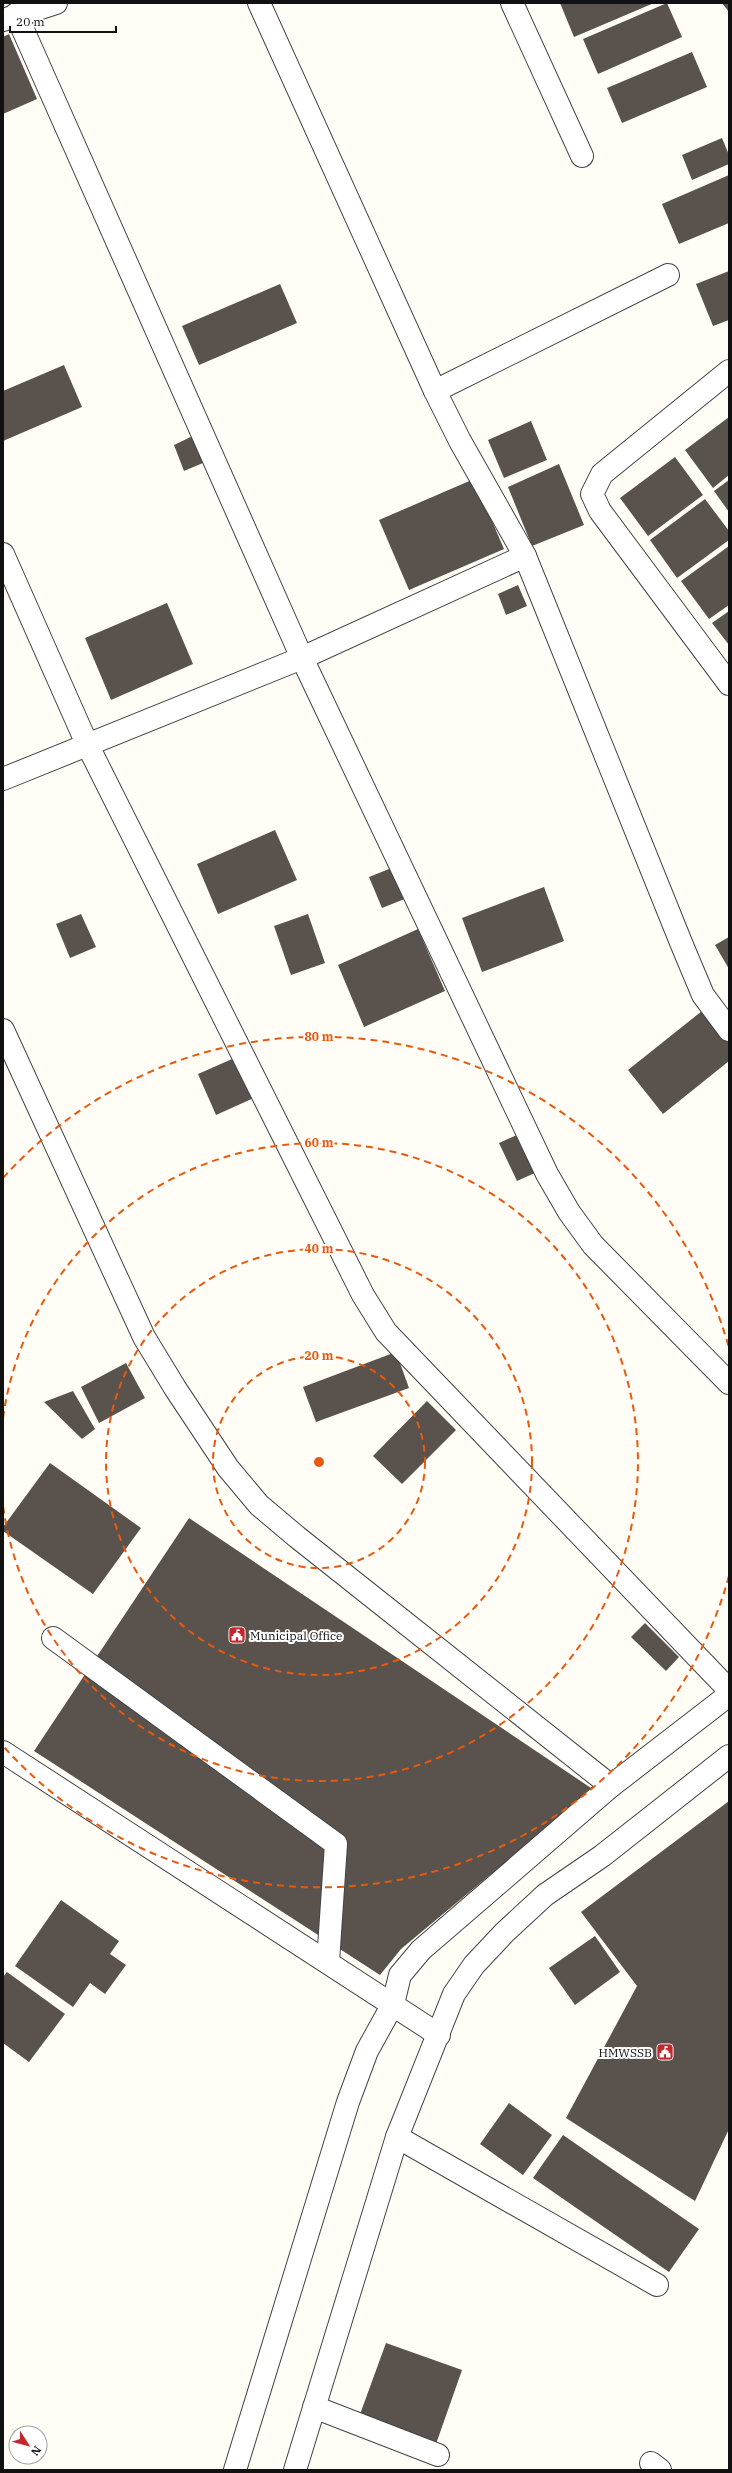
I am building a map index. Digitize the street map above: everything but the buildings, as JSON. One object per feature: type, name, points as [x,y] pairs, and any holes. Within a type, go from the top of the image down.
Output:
[{"type":"street","points":[[56,3],[9,17],[302,658],[547,1174],[569,1212],[593,1245],[729,1383]]},
{"type":"street","points":[[259,3],[435,391],[460,441],[525,556],[703,995],[729,1030]]},
{"type":"street","points":[[512,3],[582,156]]},
{"type":"street","points":[[435,391],[668,275]]},
{"type":"street","points":[[729,371],[602,474],[592,494],[600,511],[729,684]]},
{"type":"street","points":[[3,554],[86,744],[364,1295],[386,1332],[729,1690]]},
{"type":"street","points":[[3,779],[86,744],[302,658],[525,556]]},
{"type":"street","points":[[3,1030],[144,1337],[175,1388],[228,1468],[259,1505],[297,1537],[611,1786]]},
{"type":"street","points":[[52,1638],[336,1844],[328,1962]]},
{"type":"street","points":[[235,2470],[348,2102],[367,2051],[393,2004],[400,1975],[421,1950],[611,1786],[729,1695]]},
{"type":"street","points":[[3,1752],[393,2004],[439,2036]]},
{"type":"street","points":[[295,2470],[397,2137],[439,2036],[454,1994],[474,1965],[504,1932],[545,1895],[602,1856],[729,1756]]},
{"type":"street","points":[[397,2137],[656,2286]]},
{"type":"street","points":[[314,2407],[438,2455]]},
{"type":"place","name":"Municipal Office","points":[[237,1635]]},
{"type":"place","name":"HMWSSB","points":[[665,2052]]}]
